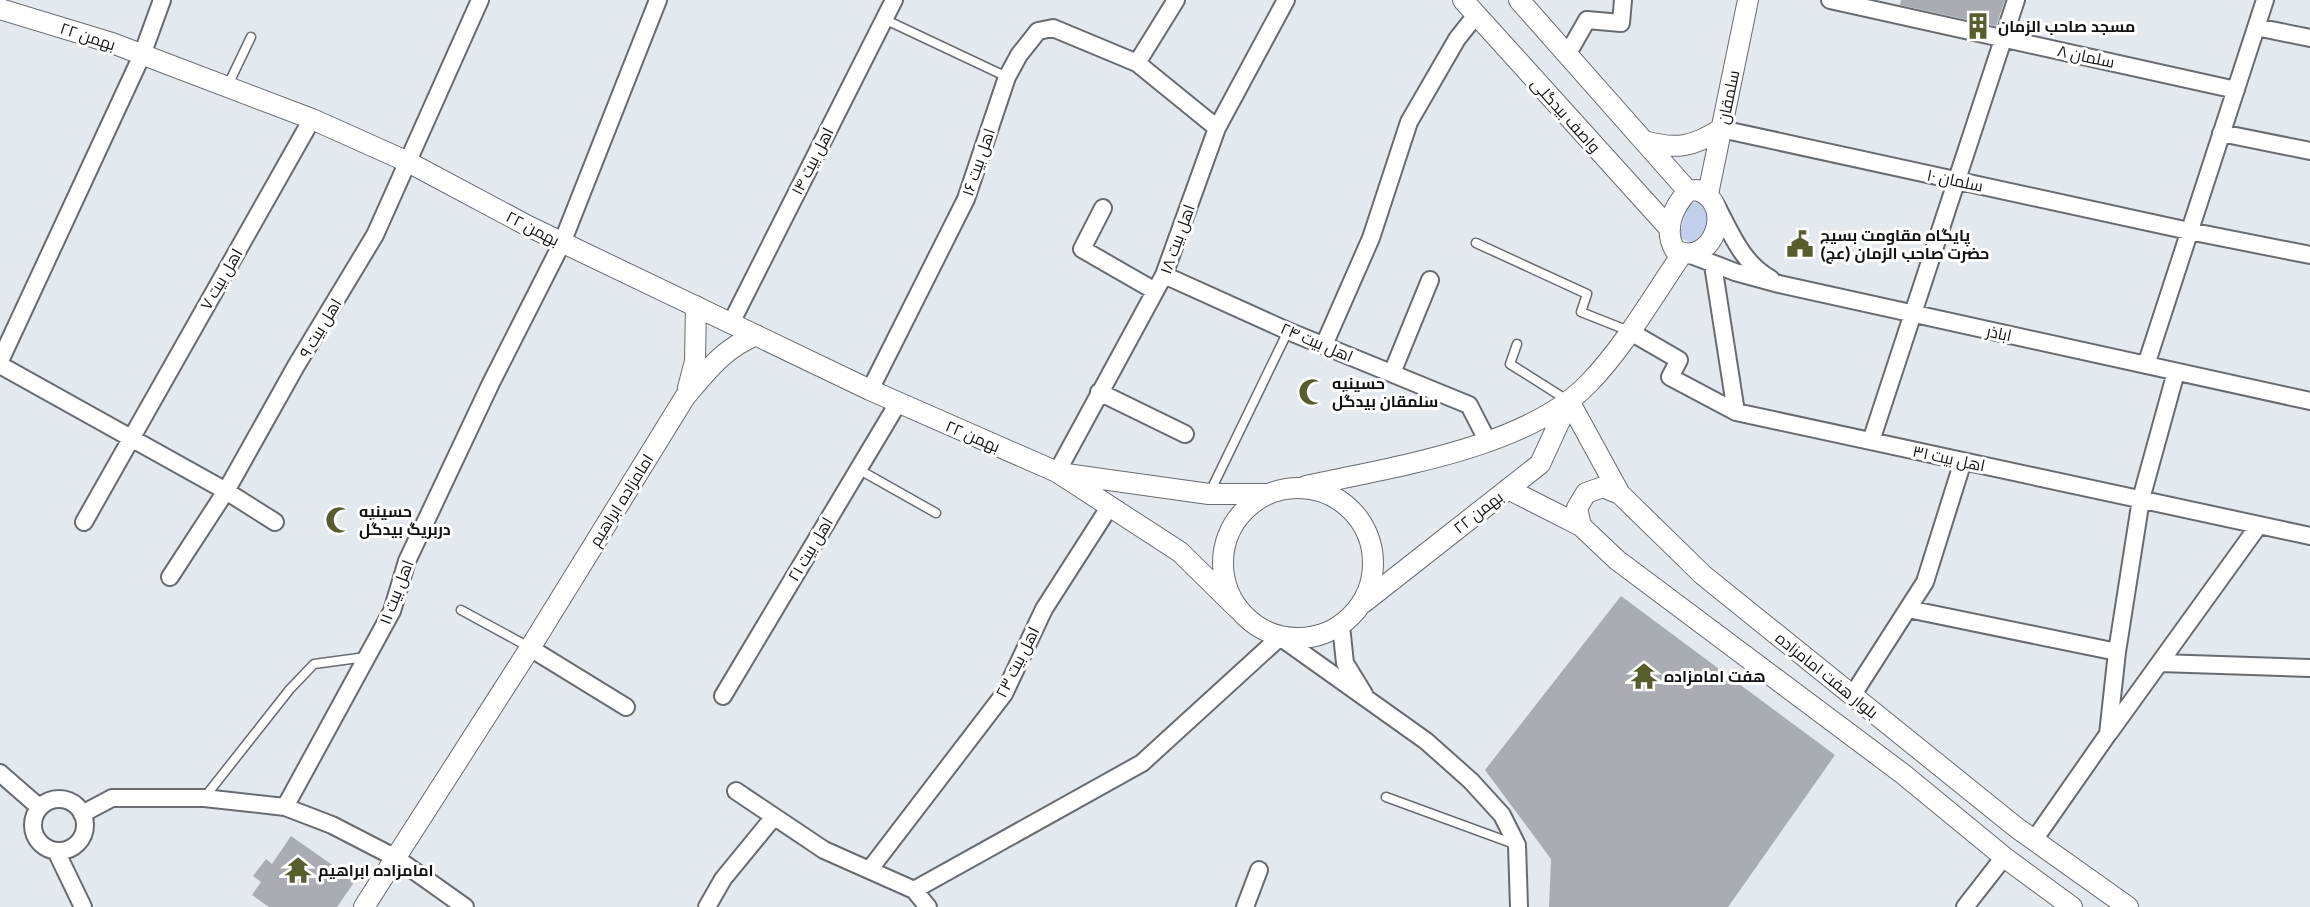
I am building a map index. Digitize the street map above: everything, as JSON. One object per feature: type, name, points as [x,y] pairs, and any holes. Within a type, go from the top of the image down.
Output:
[{"type":"street","points":[[0,361],[142,55],[162,0]]},
{"type":"street","name":"اهل بیت ۹","points":[[170,577],[226,491],[296,366],[375,236],[480,0]]},
{"type":"street","name":"اهل بیت ۱۱","points":[[285,807],[392,611],[407,561],[562,243],[658,0]]},
{"type":"street","name":"اهل بیت ۱۴","points":[[731,323],[894,0]]},
{"type":"street","points":[[1137,63],[1176,0]]},
{"type":"street","name":"اهل بیت ۱۸","points":[[1057,472],[1164,275],[1217,128],[1286,0]]},
{"type":"street","name":"واصف بیدگلی","points":[[1463,0],[1670,229]]},
{"type":"street","points":[[1519,0],[1688,191]]},
{"type":"street","points":[[1567,55],[1587,20],[1621,23],[1623,0]]},
{"type":"street","name":"سلمقان","points":[[1712,198],[1721,129],[1748,0]]},
{"type":"street","name":"سلمان ۸","points":[[1830,0],[2236,90]]},
{"type":"street","points":[[1871,441],[1914,314],[2001,38],[2016,0]]},
{"type":"street","points":[[2146,365],[2265,0]]},
{"type":"street","name":"۲۲ بهمن","points":[[0,9],[142,55],[312,119],[408,162],[562,243],[870,390],[1057,472],[1180,552],[1238,609]]},
{"type":"street","points":[[1324,345],[1371,238],[1409,122],[1457,39],[1476,15]]},
{"type":"street","points":[[2256,27],[2310,38]]},
{"type":"street","name":"اهل بیت ۱۶","points":[[870,390],[966,199],[1007,77],[1019,55],[1038,31],[1053,28],[1137,63],[1217,128]]},
{"type":"street","name":"اهل بیت ۷","points":[[84,522],[312,119]]},
{"type":"street","points":[[1644,141],[1663,147],[1683,146],[1700,143],[1721,129]]},
{"type":"street","name":"سلمان ۱۰","points":[[1721,129],[2189,231],[2310,255]]},
{"type":"street","points":[[2221,133],[2310,152]]},
{"type":"street","points":[[1712,198],[1718,215],[1715,231],[1701,251],[1687,254],[1675,250],[1670,242],[1671,216],[1678,201],[1688,191],[1697,190],[1712,198],[1740,252],[1761,273],[1779,284]]},
{"type":"street","points":[[1103,208],[1082,249],[1155,291]]},
{"type":"street","name":"۲۲ بهمن","points":[[1300,488],[1440,455],[1544,418],[1569,401],[1590,382],[1687,254]]},
{"type":"street","name":"اباذر","points":[[1687,254],[1713,265],[1779,284],[2310,401]]},
{"type":"street","points":[[1713,265],[1736,411]]},
{"type":"street","name":"اهل بیت ۲۴","points":[[1164,275],[1288,331],[1469,405],[1487,440]]},
{"type":"street","points":[[1392,373],[1430,280]]},
{"type":"street","name":"امامزاده ابراهیم","points":[[685,397],[695,361],[696,306]]},
{"type":"street","name":"اهل بیت ۳۱","points":[[1629,331],[1679,360],[1670,377],[1736,411],[2310,536]]},
{"type":"street","name":"امامزاده ابراهیم","points":[[364,907],[530,648],[685,397],[728,349],[756,335]]},
{"type":"street","points":[[0,365],[129,439],[226,491],[275,522]]},
{"type":"street","points":[[2108,734],[2117,652],[2141,499],[2176,372]]},
{"type":"street","points":[[1099,392],[1185,434]]},
{"type":"street","name":"۲۲ بهمن","points":[[1362,603],[1540,464],[1569,401]]},
{"type":"street","name":"بلوار هفت امامزاده","points":[[1569,401],[1620,494],[1703,575],[2034,840],[2128,907]]},
{"type":"street","name":"اهل بیت ۲۱","points":[[723,696],[898,403]]},
{"type":"street","points":[[1852,696],[1925,582],[1963,461]]},
{"type":"street","name":"۲۲ بهمن","points":[[1057,472],[1209,494],[1267,494]]},
{"type":"street","points":[[1581,526],[1577,508],[1586,493],[1604,487],[1620,494]]},
{"type":"street","points":[[914,890],[1142,763],[1280,637],[1311,638],[1341,626],[1362,603],[1373,574],[1371,542],[1356,514],[1331,495],[1300,488],[1267,494],[1240,515],[1225,545],[1225,579],[1238,609],[1257,627],[1280,637],[1369,703],[1426,741],[1471,781],[1503,815],[1517,845],[1518,907]]},
{"type":"street","name":"بلوار هفت امامزاده","points":[[1508,489],[1581,526],[1617,560],[1903,774],[2004,857],[2072,907]]},
{"type":"street","name":"اهل بیت ۲۳","points":[[870,869],[1004,694],[1044,609],[1110,506]]},
{"type":"street","points":[[2034,840],[2259,525]]},
{"type":"street","points":[[1908,609],[2117,652]]},
{"type":"street","points":[[1341,626],[1345,663],[1369,703]]},
{"type":"street","points":[[530,648],[626,707]]},
{"type":"street","points":[[2160,663],[2310,668]]},
{"type":"street","points":[[0,773],[39,807]]},
{"type":"street","points":[[736,791],[773,818],[824,850],[914,890],[928,907]]},
{"type":"street","points":[[82,814],[112,798],[204,798],[285,807],[332,825],[396,858],[465,907]]},
{"type":"street","points":[[63,799],[77,807],[82,814],[84,829],[78,843],[64,851],[56,851],[42,845],[33,831],[35,814],[46,802],[63,799]]},
{"type":"street","points":[[707,907],[723,879],[773,818]]},
{"type":"street","points":[[56,851],[83,907]]},
{"type":"street","points":[[1965,907],[2004,857]]},
{"type":"street","points":[[1245,907],[1259,870]]},
{"type":"lane","points":[[884,20],[1007,77]]},
{"type":"lane","points":[[227,87],[251,37]]},
{"type":"lane","points":[[1476,243],[1587,294],[1581,312],[1629,331]]},
{"type":"lane","points":[[1209,494],[1288,331]]},
{"type":"lane","points":[[1517,344],[1509,364],[1569,401]]},
{"type":"lane","points":[[858,469],[936,513]]},
{"type":"lane","points":[[461,610],[530,648]]},
{"type":"lane","points":[[204,798],[290,689],[314,664],[366,657]]},
{"type":"lane","points":[[1386,797],[1517,845]]},
{"type":"shaded area","points":[[1703,201],[1707,213],[1707,224],[1704,234],[1696,245],[1679,237],[1688,204]]},
{"type":"building","points":[[1901,0],[2005,0],[1996,26],[1900,5]]},
{"type":"building","name":"هفت امامزاده","points":[[1621,596],[1835,755],[1728,907],[1549,907],[1551,859],[1485,770]]},
{"type":"building","name":"امامزاده ابراهیم","points":[[291,836],[355,881],[337,907],[269,907],[252,895],[261,882],[253,876],[266,859],[272,864]]},
{"type":"place","name":"مسجد صاحب الزمان","points":[[1978,26]]},
{"type":"place","name":"پایگاه مقاومت بسیج حضرت صاحب الزمان (عج)","points":[[1800,244]]},
{"type":"place","name":"حسینیه سلمقان بیدگل","points":[[1312,392]]},
{"type":"place","name":"حسینیه دربریگ بیدگل","points":[[339,520]]},
{"type":"place","name":"هفت امامزاده","points":[[1644,676]]},
{"type":"place","name":"امامزاده ابراهیم","points":[[298,870]]}]
